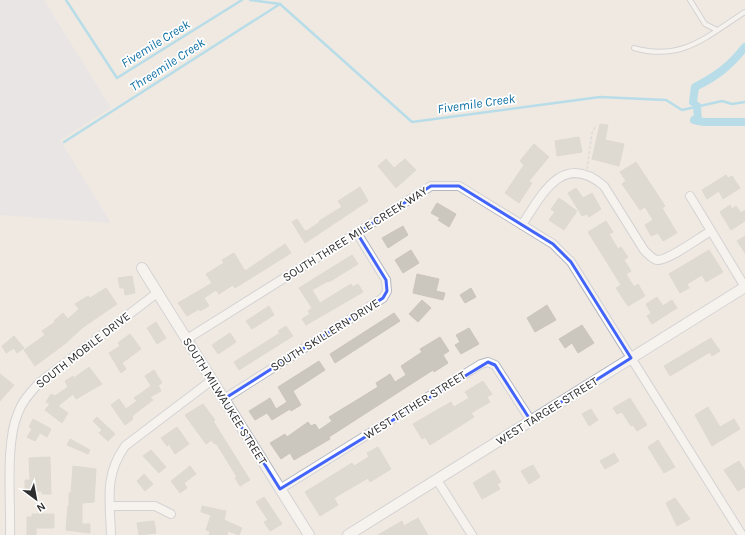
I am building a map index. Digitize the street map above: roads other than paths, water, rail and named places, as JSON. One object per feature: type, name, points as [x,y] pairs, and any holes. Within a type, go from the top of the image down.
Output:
[{"type":"street","points":[[522,225],[547,186],[561,176],[578,172],[596,179],[604,186],[644,250],[657,260],[666,257],[711,231]]},
{"type":"street","name":"SOUTH THREE MILE CREEK WAY","points":[[187,340],[430,186],[459,186],[554,244],[571,262],[742,535]]},
{"type":"street","points":[[690,196],[745,287]]},
{"type":"street","name":"SOUTH SKILLERN DRIVE","points":[[224,399],[383,298],[387,291],[386,280],[357,233]]},
{"type":"street","name":"SOUTH MILWAUKEE STREET","points":[[142,268],[309,535]]},
{"type":"street","name":"WEST TARGEE STREET","points":[[348,535],[745,287]]},
{"type":"street","name":"SOUTH MOBILE DRIVE","points":[[10,535],[11,445],[18,412],[27,396],[39,382],[157,293]]},
{"type":"street","name":"WEST TETHER STREET","points":[[280,489],[481,364],[488,362],[495,365],[531,421]]},
{"type":"street","points":[[111,535],[110,475],[115,460],[125,446],[212,380]]},
{"type":"street","points":[[437,480],[472,535]]},
{"type":"street","points":[[110,506],[155,506],[171,514]]},
{"type":"lane","points":[[690,0],[705,24],[717,30]]},
{"type":"lane","points":[[634,48],[650,53],[670,53],[688,48],[745,12]]},
{"type":"waterway","name":"Fivemile Creek","points":[[66,0],[117,78],[242,0]]},
{"type":"waterway","name":"Fivemile Creek","points":[[250,0],[280,4],[412,122],[600,97],[666,100],[682,110],[722,101],[732,104],[745,102]]},
{"type":"waterway","name":"Threemile Creek","points":[[64,142],[280,4]]},
{"type":"waterway","points":[[693,102],[695,87],[723,70],[745,47]]},
{"type":"waterway","points":[[697,106],[698,121]]},
{"type":"waterway","points":[[694,120],[704,122],[745,122]]}]
